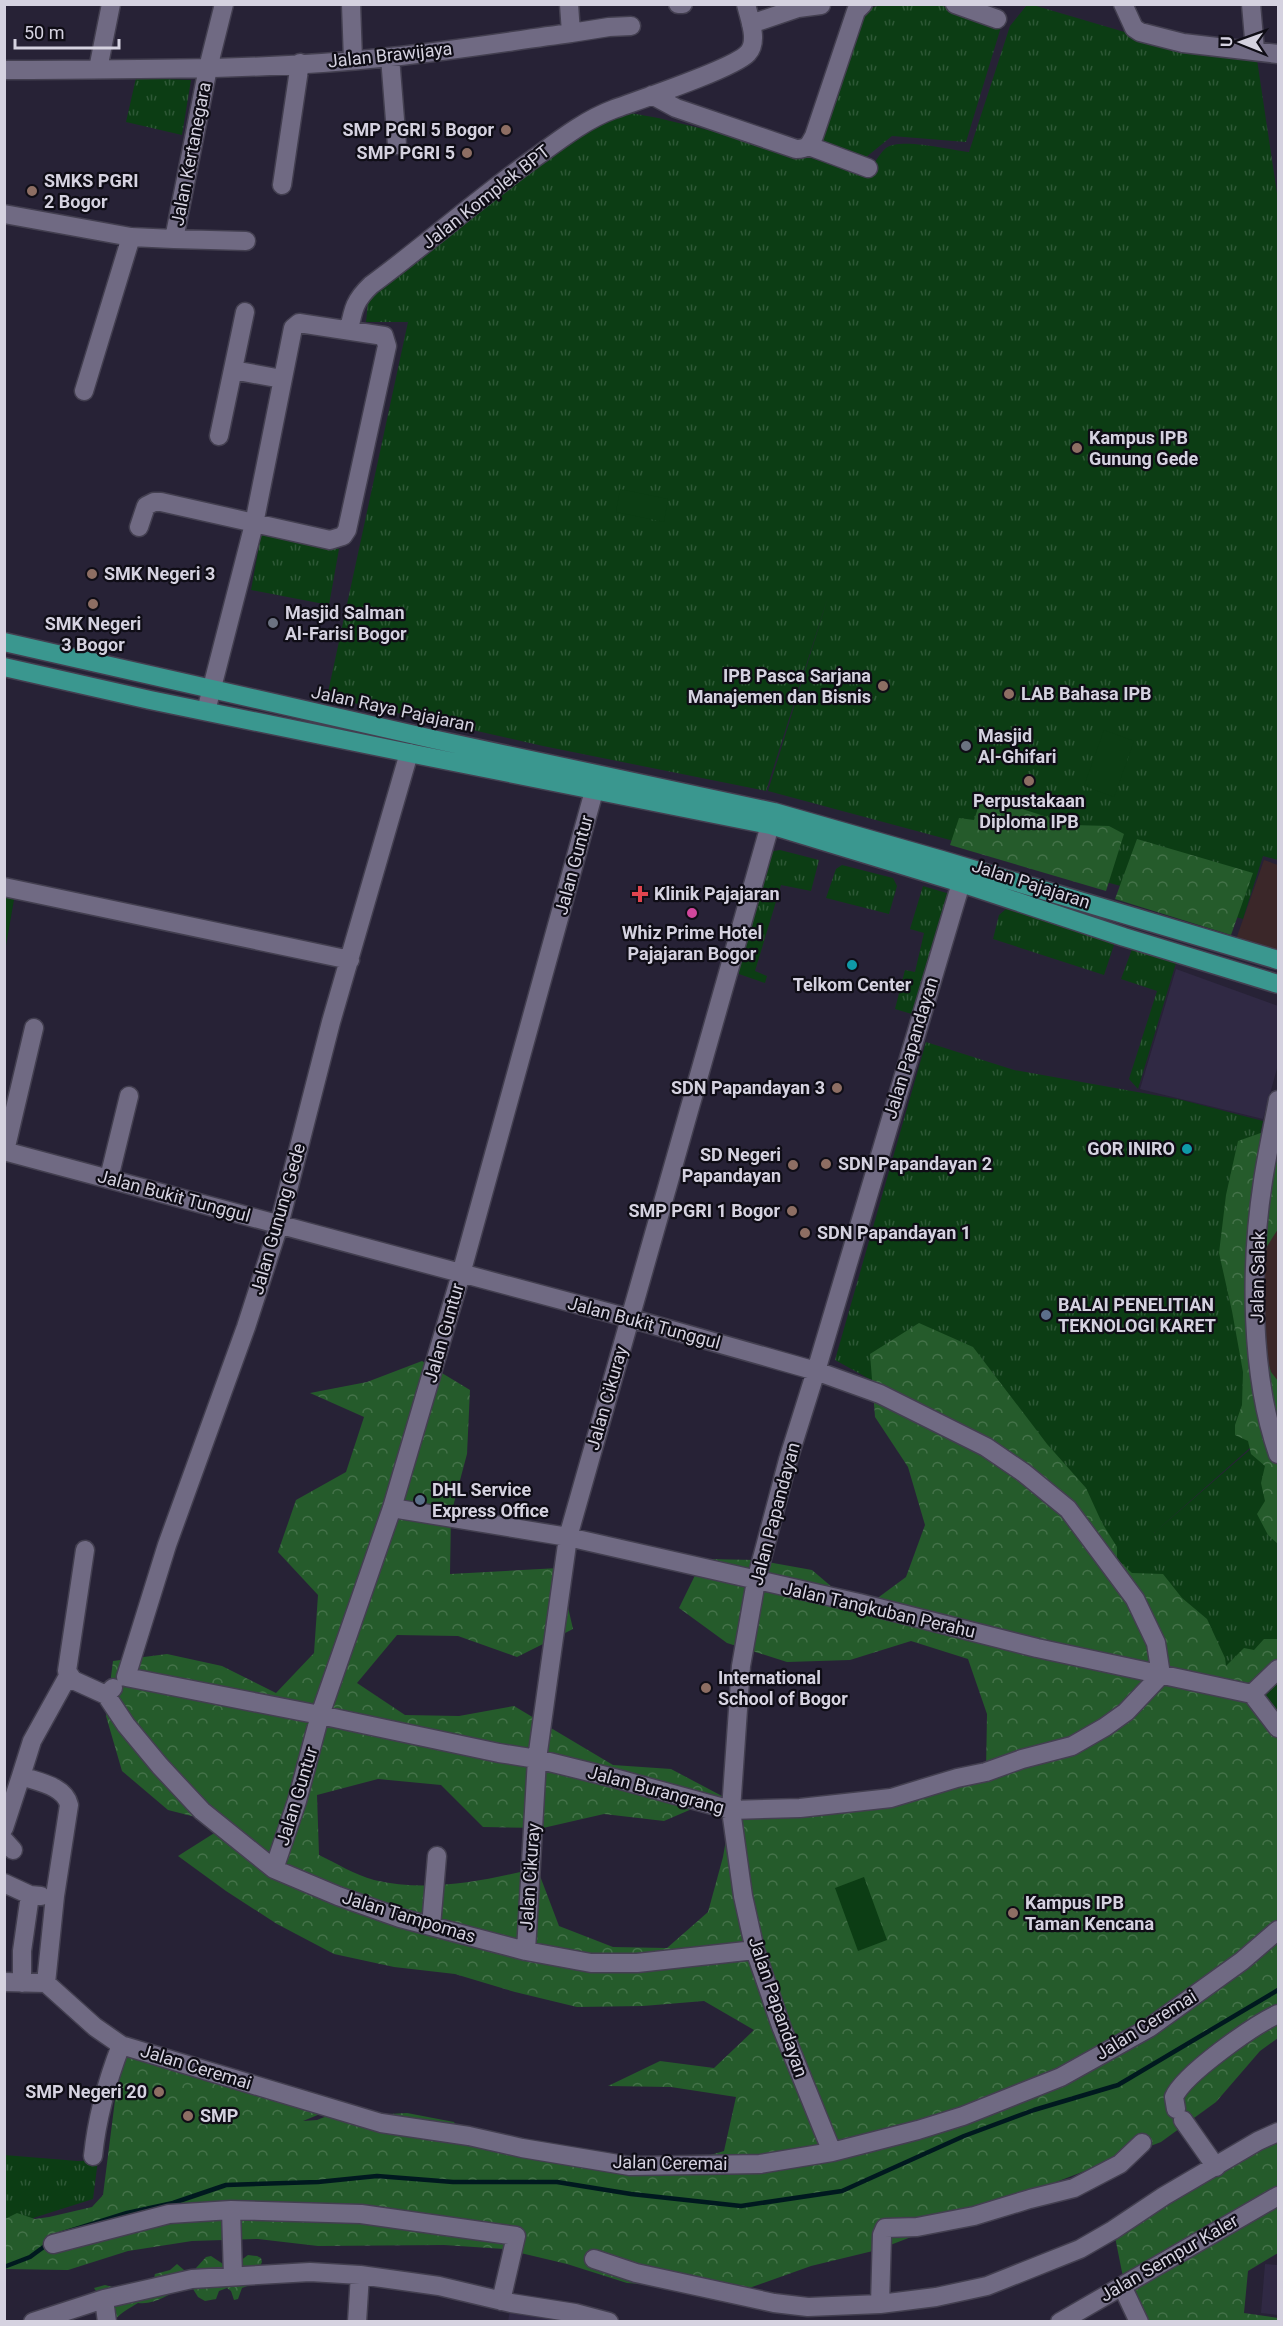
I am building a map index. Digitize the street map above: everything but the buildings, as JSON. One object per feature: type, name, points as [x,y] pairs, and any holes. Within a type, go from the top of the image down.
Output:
[{"type":"highway","name":"Jalan Raya Pajajaran","points":[[4,642],[772,819]]},
{"type":"highway","points":[[4,667],[594,791],[772,819]]},
{"type":"highway","name":"Jalan Pajajaran","points":[[772,819],[1124,937],[1278,984]]},
{"type":"highway","name":"Jalan Pajajaran","points":[[772,819],[964,866],[1278,960]]},
{"type":"street","points":[[98,69],[111,4]]},
{"type":"street","points":[[208,68],[224,4]]},
{"type":"street","points":[[351,4],[353,60]]},
{"type":"street","points":[[569,4],[570,33]]},
{"type":"street","points":[[678,4],[683,4]]},
{"type":"street","points":[[746,4],[751,24],[798,8],[820,5]]},
{"type":"street","points":[[652,95],[676,108],[796,149],[804,149],[809,146],[856,11],[864,4]]},
{"type":"street","points":[[955,4],[997,19]]},
{"type":"street","points":[[1124,4],[1134,28],[1140,32],[1183,43],[1278,54]]},
{"type":"street","points":[[1251,4],[1255,50]]},
{"type":"street","name":"Jalan Komplek BPT","points":[[349,330],[353,308],[360,296],[511,175],[591,121],[610,111],[740,59],[751,48],[751,24]]},
{"type":"street","name":"Jalan Brawijaya","points":[[4,70],[208,68],[353,60],[631,26]]},
{"type":"street","points":[[390,57],[397,146]]},
{"type":"street","points":[[282,185],[300,63]]},
{"type":"street","name":"Jalan Kertanegara","points":[[174,239],[208,68]]},
{"type":"street","points":[[809,146],[868,168]]},
{"type":"street","name":"Jalan Kertanegara","points":[[4,214],[130,237],[246,241]]},
{"type":"street","points":[[84,391],[130,237]]},
{"type":"street","points":[[219,436],[245,312]]},
{"type":"street","points":[[139,527],[146,506],[154,502],[254,524],[330,540],[343,536],[347,530],[387,340],[379,334],[299,323],[292,327],[254,524],[206,711]]},
{"type":"street","points":[[233,370],[282,379]]},
{"type":"street","name":"Jalan Gunung Gede","points":[[126,1677],[167,1545],[246,1327],[279,1224],[331,1022],[409,753]]},
{"type":"street","name":"Jalan Guntur","points":[[274,1869],[297,1801],[320,1715],[392,1508],[461,1274],[594,791]]},
{"type":"street","name":"Jalan Cikuray","points":[[526,1951],[537,1759],[568,1537],[772,819]]},
{"type":"street","name":"Jalan Papandayan","points":[[832,2152],[781,2026],[754,1950],[743,1896],[731,1810],[741,1666],[756,1581],[788,1460],[961,883]]},
{"type":"street","points":[[4,887],[350,960]]},
{"type":"street","points":[[5,1151],[33,1028]]},
{"type":"street","points":[[109,1178],[129,1096]]},
{"type":"street","name":"Jalan Salak","points":[[1278,1100],[1263,1182],[1256,1268],[1261,1382],[1266,1415],[1278,1454]]},
{"type":"street","name":"Jalan Bukit Tunggul","points":[[5,1151],[629,1318],[816,1371],[880,1394],[986,1447],[1024,1473],[1068,1509],[1135,1599],[1156,1643],[1161,1675]]},
{"type":"street","points":[[4,1164],[112,1191],[137,1188]]},
{"type":"street","name":"Jalan Tangkuban Perahu","points":[[392,1508],[568,1537],[859,1603],[1037,1648],[1252,1694]]},
{"type":"street","points":[[4,1828],[32,1741],[68,1676],[66,1664],[86,1550]]},
{"type":"street","points":[[1278,1669],[1252,1694],[1278,1728]]},
{"type":"street","name":"Jalan Burangrang","points":[[126,1677],[320,1715],[499,1754],[537,1759],[731,1810],[800,1808],[891,1798],[957,1778],[986,1772],[1022,1758],[1072,1746],[1126,1712],[1161,1675]]},
{"type":"street","points":[[68,1676],[106,1695],[126,1677]]},
{"type":"street","name":"Jalan Tampomas","points":[[106,1695],[126,1725],[202,1811],[274,1869],[375,1910],[526,1951],[591,1963],[638,1963],[754,1950]]},
{"type":"street","points":[[21,1776],[60,1791],[68,1801],[46,1983],[13,1982],[22,1951],[30,1895]]},
{"type":"street","points":[[431,1926],[437,1856]]},
{"type":"street","points":[[4,1883],[30,1895],[55,1896]]},
{"type":"street","name":"Jalan Ceremai","points":[[46,1983],[95,2027],[121,2045],[381,2123],[469,2136],[522,2148],[630,2166],[760,2164],[832,2152],[918,2130],[963,2116],[1061,2077],[1149,2028],[1242,1961],[1278,1930]]},
{"type":"street","points":[[1216,2167],[1180,2114],[1174,2097],[1185,2081],[1227,2047],[1278,2014]]},
{"type":"street","points":[[93,2156],[103,2098],[121,2045]]},
{"type":"street","points":[[594,2259],[636,2273],[774,2303],[808,2307],[880,2304],[936,2297],[987,2286],[1080,2249],[1164,2196],[1258,2141],[1278,2132]]},
{"type":"street","points":[[880,2304],[882,2235],[885,2228],[917,2227],[974,2216],[1074,2188],[1120,2164],[1142,2143]]},
{"type":"street","name":"Jalan Sempur Kaler","points":[[1059,2322],[1278,2196]]},
{"type":"street","points":[[231,2210],[233,2276]]},
{"type":"street","points":[[53,2244],[169,2214],[231,2210],[361,2214],[516,2236],[506,2302],[508,2322]]},
{"type":"street","points":[[33,2322],[104,2299],[192,2279],[310,2272],[360,2275],[439,2286],[609,2322]]},
{"type":"street","points":[[357,2322],[360,2275]]},
{"type":"street","points":[[1122,2286],[1139,2322]]},
{"type":"street","points":[[104,2299],[107,2322]]},
{"type":"shaded area","points":[[1264,860],[1278,865],[1278,956],[1234,945]]},
{"type":"shaded area","points":[[1176,969],[1278,1006],[1278,1065],[1263,1119],[1140,1089]]},
{"type":"shaded area","points":[[1278,1148],[1278,1433],[1254,1299]]},
{"type":"shaded area","points":[[1265,2264],[1278,2265],[1278,2315],[1261,2313]]},
{"type":"shaded area","points":[[511,2303],[609,2322],[508,2322]]},
{"type":"green space","points":[[882,5],[940,5],[1001,27],[966,142],[892,136],[865,158],[814,146],[857,11]]},
{"type":"green space","points":[[1027,5],[1172,46],[1256,53],[1278,200],[1278,860],[1263,856],[1243,919],[768,791],[828,597],[766,791],[543,746],[327,697],[408,322],[366,322],[368,302],[373,289],[565,142],[625,112],[749,140],[868,175],[886,148],[893,145],[914,144],[969,152],[1010,26]]},
{"type":"green space","points":[[136,78],[191,80],[182,135],[126,122]]},
{"type":"green space","points":[[620,489],[668,499],[664,522],[616,512]]},
{"type":"green space","points":[[261,535],[339,549],[329,605],[251,590]]},
{"type":"green space","points":[[1104,730],[1134,741],[1114,797],[1084,786]]},
{"type":"green space","points":[[982,796],[1072,825],[1109,826],[1124,834],[1106,891],[950,845],[959,818],[974,820]]},
{"type":"green space","points":[[1137,839],[1253,873],[1231,935],[1115,899]]},
{"type":"green space","points":[[780,850],[819,860],[811,891],[781,885],[755,971],[767,976],[765,983],[739,974],[736,965],[769,854]]},
{"type":"green space","points":[[842,865],[893,878],[897,886],[889,914],[826,898],[836,869]]},
{"type":"green space","points":[[923,886],[950,894],[915,1015],[895,1009],[905,970],[915,972],[924,933],[910,929]]},
{"type":"green space","points":[[5,892],[15,894],[5,951]]},
{"type":"green space","points":[[1006,909],[1115,942],[1104,975],[993,939],[999,915]]},
{"type":"green space","points":[[1132,949],[1176,963],[1138,1089],[1129,1079],[1157,991],[1121,979]]},
{"type":"green space","name":"BALAI PENELITIAN TEKNOLOGI KARET","points":[[926,1042],[1014,1070],[1182,1100],[1263,1121],[1254,1163],[1260,1439],[1154,1533],[1261,1440],[1278,1479],[1278,1659],[1251,1684],[1170,1666],[904,1398],[835,1360]]},
{"type":"green space","points":[[1278,1127],[1278,1229],[1262,1254],[1253,1314],[1271,1372],[1278,1381],[1278,1544],[1268,1535],[1257,1514],[1265,1501],[1261,1483],[1265,1466],[1251,1454],[1248,1441],[1235,1435],[1235,1425],[1242,1405],[1243,1372],[1219,1253],[1226,1195],[1238,1141]]},
{"type":"green space","points":[[919,1323],[973,1347],[1047,1444],[1086,1488],[1102,1523],[1117,1547],[1117,1559],[1132,1573],[1163,1574],[1182,1598],[1207,1619],[1225,1658],[1226,1666],[1244,1648],[1254,1650],[1264,1639],[1278,1639],[1278,2038],[1260,2051],[1216,2102],[1161,2142],[877,2250],[811,2266],[752,2287],[687,2287],[627,2283],[567,2264],[504,2249],[444,2245],[318,2246],[258,2239],[192,2241],[128,2251],[68,2270],[4,2269],[5,2219],[17,2213],[35,2219],[92,2207],[103,2195],[122,2045],[325,2112],[303,2121],[317,2120],[332,2114],[407,2113],[454,2122],[464,2141],[666,2168],[724,2151],[736,2097],[671,2087],[608,2086],[660,2061],[714,2068],[754,2030],[704,2001],[643,2006],[577,2007],[455,1974],[394,1967],[334,1954],[277,1924],[178,1856],[227,1825],[168,1810],[122,1771],[106,1716],[113,1661],[167,1654],[222,1666],[276,1693],[314,1653],[318,1595],[278,1552],[296,1500],[346,1472],[364,1417],[310,1393],[367,1382],[422,1361],[470,1390],[467,1454],[451,1514],[450,1574],[559,1568],[573,1629],[517,1657],[458,1636],[397,1635],[357,1683],[405,1715],[459,1716],[514,1706],[613,1765],[671,1769],[722,1796],[664,1821],[604,1814],[543,1828],[483,1827],[441,1785],[378,1779],[317,1795],[319,1855],[367,1878],[394,1884],[456,1884],[537,1868],[559,1926],[613,1947],[667,1948],[708,1912],[723,1857],[731,1810],[818,1806],[986,1771],[987,1714],[968,1659],[911,1641],[850,1660],[787,1662],[727,1643],[679,1608],[703,1559],[757,1560],[812,1570],[860,1611],[906,1577],[925,1525],[908,1467],[875,1417],[870,1354]]},
{"type":"green space","points":[[1278,1673],[1278,1719],[1263,1698],[1266,1684]]},
{"type":"green space","points":[[864,1877],[887,1940],[858,1951],[835,1888]]},
{"type":"green space","points":[[1274,2135],[1278,2148],[1278,2253],[1248,2271],[1244,2313],[1278,2318],[1278,2321],[1146,2321],[1125,2287],[1113,2227]]},
{"type":"green space","points":[[4,2155],[78,2161],[98,2160],[93,2199],[5,2227]]},
{"type":"green space","points":[[248,2255],[261,2258],[260,2266],[214,2270],[255,2277],[250,2285],[242,2288],[238,2299],[234,2300],[231,2291],[227,2288],[219,2291],[216,2299],[205,2301],[198,2297],[193,2289],[184,2287],[156,2301],[138,2303],[115,2320],[94,2288],[105,2285],[120,2289],[128,2283],[158,2281],[154,2278],[155,2274],[170,2270],[177,2264],[184,2270],[184,2274],[195,2272],[206,2257],[211,2256],[223,2264],[240,2261]]},
{"type":"waterway","points":[[60,2234],[127,2213],[173,2203],[226,2185],[318,2182],[377,2176],[453,2182],[557,2182],[631,2194],[741,2206],[842,2191],[964,2136],[1034,2110],[1118,2085],[1278,1990]]},
{"type":"waterway","points":[[4,2267],[30,2257],[49,2243]]},
{"type":"place","name":"SMP PGRI 5 Bogor","points":[[506,130]]},
{"type":"place","name":"SMP PGRI 5","points":[[467,153]]},
{"type":"place","name":"SMKS PGRI 2 Bogor","points":[[32,191]]},
{"type":"place","name":"Kampus IPB Gunung Gede","points":[[1077,448]]},
{"type":"place","name":"SMK Negeri 3","points":[[92,574]]},
{"type":"place","name":"SMK Negeri 3 Bogor","points":[[93,604]]},
{"type":"place","name":"Masjid Salman Al-Farisi Bogor","points":[[273,623]]},
{"type":"place","name":"IPB Pasca Sarjana Manajemen dan Bisnis","points":[[883,686]]},
{"type":"place","name":"LAB Bahasa IPB","points":[[1009,694]]},
{"type":"place","name":"Masjid Al-Ghifari","points":[[966,746]]},
{"type":"place","name":"Perpustakaan Diploma IPB","points":[[1029,781]]},
{"type":"place","name":"Klinik Pajajaran","points":[[640,894]]},
{"type":"place","name":"Whiz Prime Hotel Pajajaran Bogor","points":[[692,913]]},
{"type":"place","name":"Telkom Center","points":[[852,965]]},
{"type":"place","name":"SDN Papandayan 3","points":[[837,1088]]},
{"type":"place","name":"GOR INIRO","points":[[1187,1149]]},
{"type":"place","name":"SDN Papandayan 2","points":[[826,1164]]},
{"type":"place","name":"SD Negeri Papandayan","points":[[793,1165]]},
{"type":"place","name":"SMP PGRI 1 Bogor","points":[[792,1211]]},
{"type":"place","name":"SDN Papandayan 1","points":[[805,1233]]},
{"type":"place","name":"BALAI PENELITIAN TEKNOLOGI KARET","points":[[1046,1315]]},
{"type":"place","name":"DHL Service Express Office","points":[[420,1500]]},
{"type":"place","name":"International School of Bogor","points":[[706,1688]]},
{"type":"place","name":"Kampus IPB Taman Kencana","points":[[1013,1913]]},
{"type":"place","name":"SMP Negeri 20","points":[[159,2092]]},
{"type":"place","name":"SMP","points":[[188,2116]]}]
